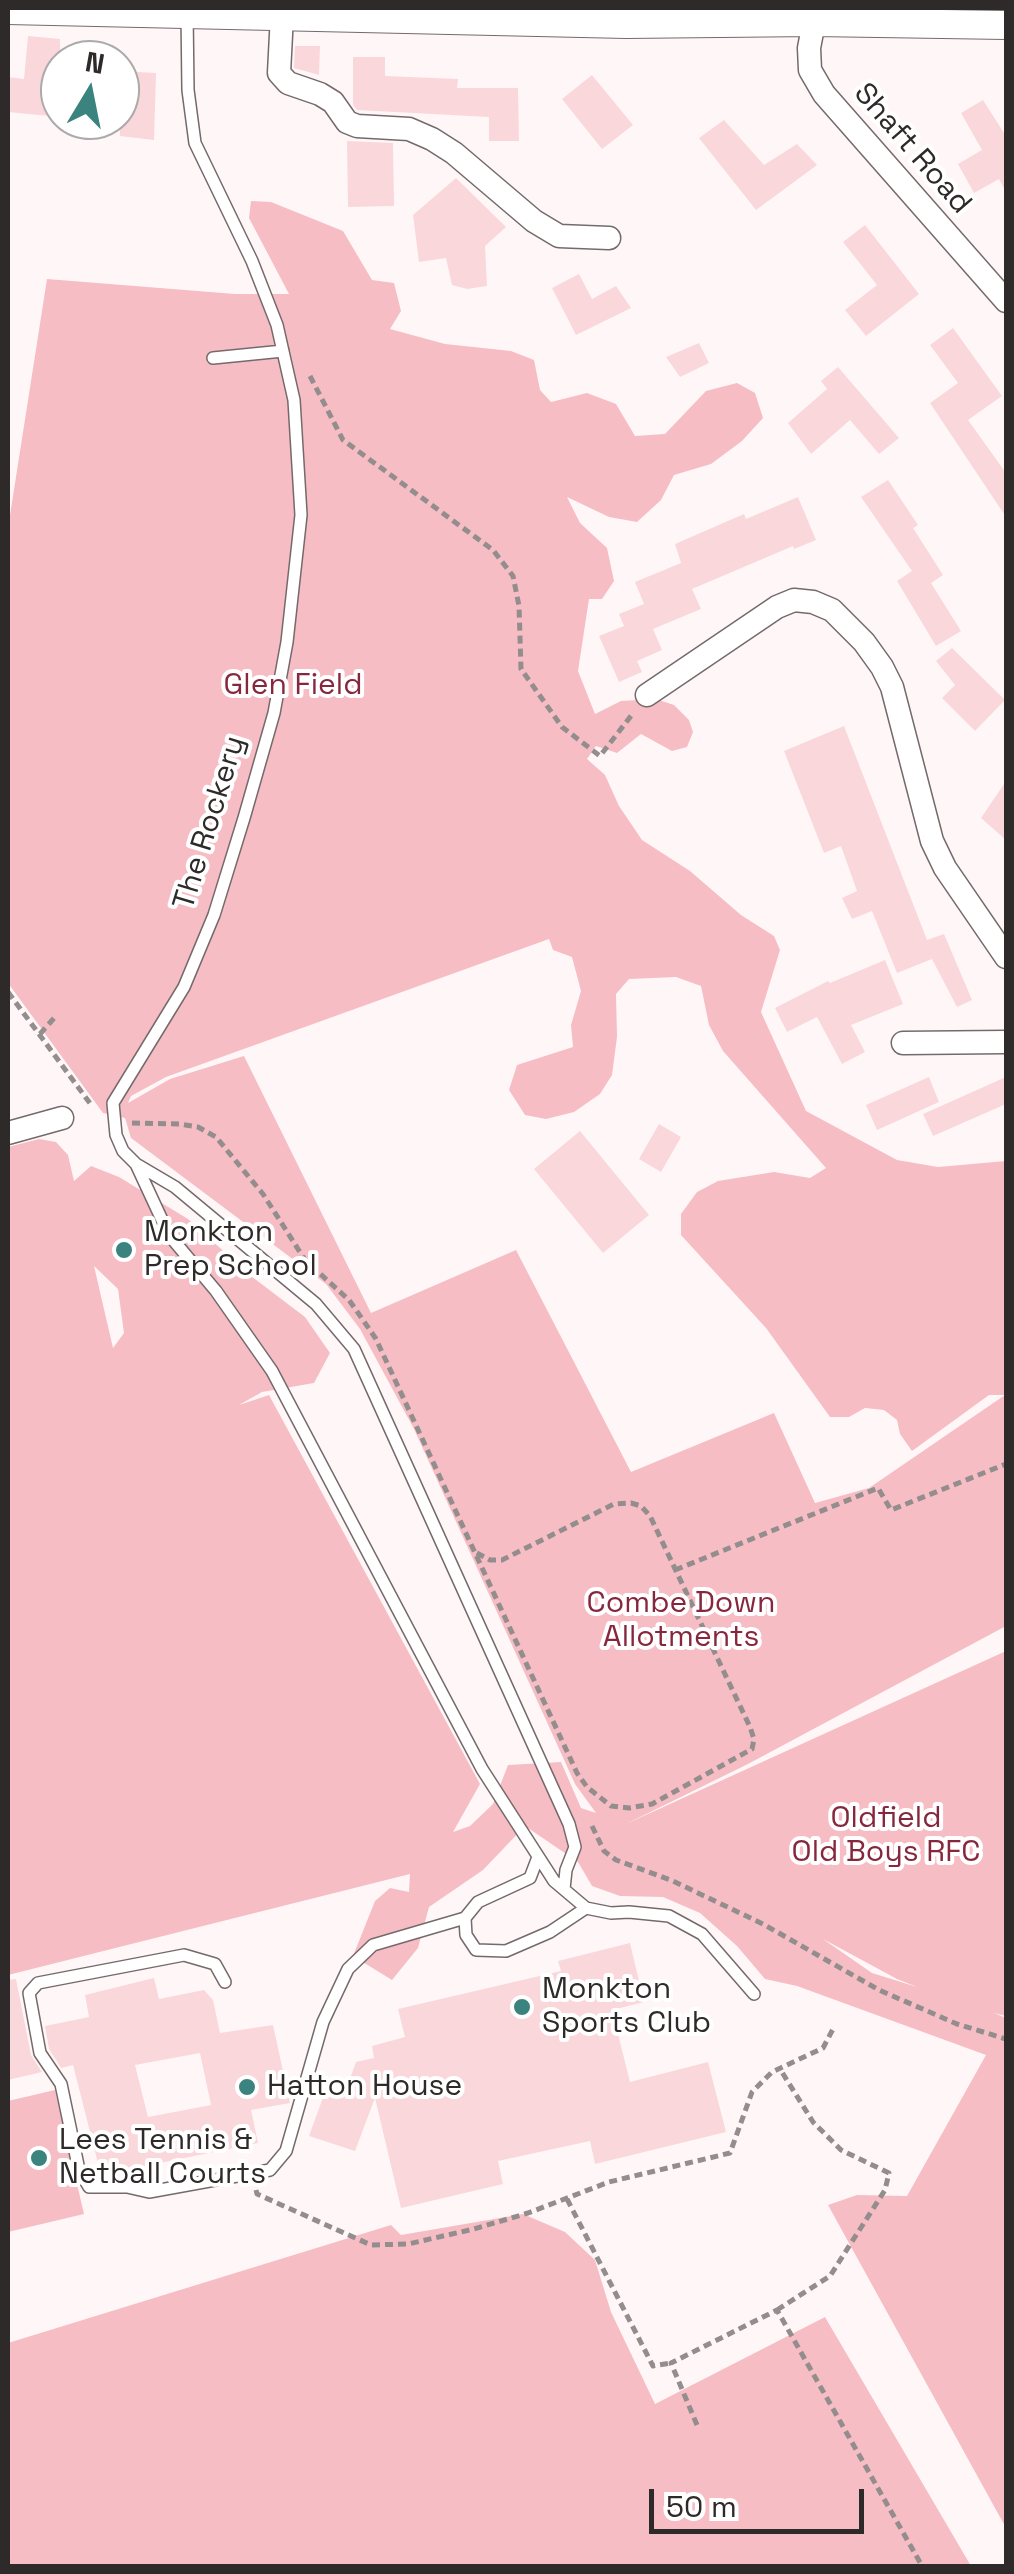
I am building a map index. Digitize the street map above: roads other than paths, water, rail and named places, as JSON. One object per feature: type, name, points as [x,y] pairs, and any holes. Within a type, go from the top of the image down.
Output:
[{"type":"street","points":[[8,10],[626,24],[1006,25]]},
{"type":"street","points":[[282,16],[279,73],[288,83],[333,102],[348,122],[409,129],[432,139],[454,153],[534,222],[559,236],[609,238]]},
{"type":"street","name":"Shaft Road","points":[[814,22],[810,70],[824,94],[1006,302]]},
{"type":"street","points":[[647,696],[777,607],[794,600],[832,610],[882,667],[892,687],[932,841],[1006,956]]},
{"type":"street","points":[[903,1043],[1006,1042]]},
{"type":"street","points":[[8,1133],[62,1118]]},
{"type":"lane","name":"The Rockery","points":[[136,1164],[123,1151],[115,1129],[113,1103],[184,987],[214,916],[274,713],[287,642],[301,514],[294,400],[277,325],[252,262],[195,143],[188,90],[187,13]]},
{"type":"lane","points":[[213,358],[283,351]]},
{"type":"lane","points":[[136,1164],[169,1236],[216,1291],[272,1370],[482,1770],[538,1857],[586,1908],[669,1916],[702,1934],[754,1994]]},
{"type":"lane","points":[[136,1164],[175,1188],[316,1304],[354,1349],[569,1824],[575,1847],[564,1889]]},
{"type":"lane","points":[[225,1982],[215,1964],[195,1956],[168,1956],[38,1984],[28,1993],[40,2053],[60,2084],[85,2184],[150,2192],[270,2170],[286,2151],[323,2022],[348,1969],[372,1945],[465,1918],[478,1902],[530,1878],[538,1857]]},
{"type":"lane","points":[[465,1918],[466,1935],[476,1950],[506,1951],[550,1932],[586,1908]]},
{"type":"place","name":"Monkton Prep School","points":[[124,1250]]},
{"type":"place","name":"Monkton Sports Club","points":[[522,2007]]},
{"type":"place","name":"Hatton House","points":[[247,2087]]},
{"type":"place","name":"Lees Tennis & Netball Courts","points":[[39,2158]]},
{"type":"park label","name":"Glen Field","points":[[293,686]]},
{"type":"park label","name":"Combe Down Allotments","points":[[681,1621]]},
{"type":"park label","name":"Oldfield Old Boys RFC","points":[[886,1836]]}]
